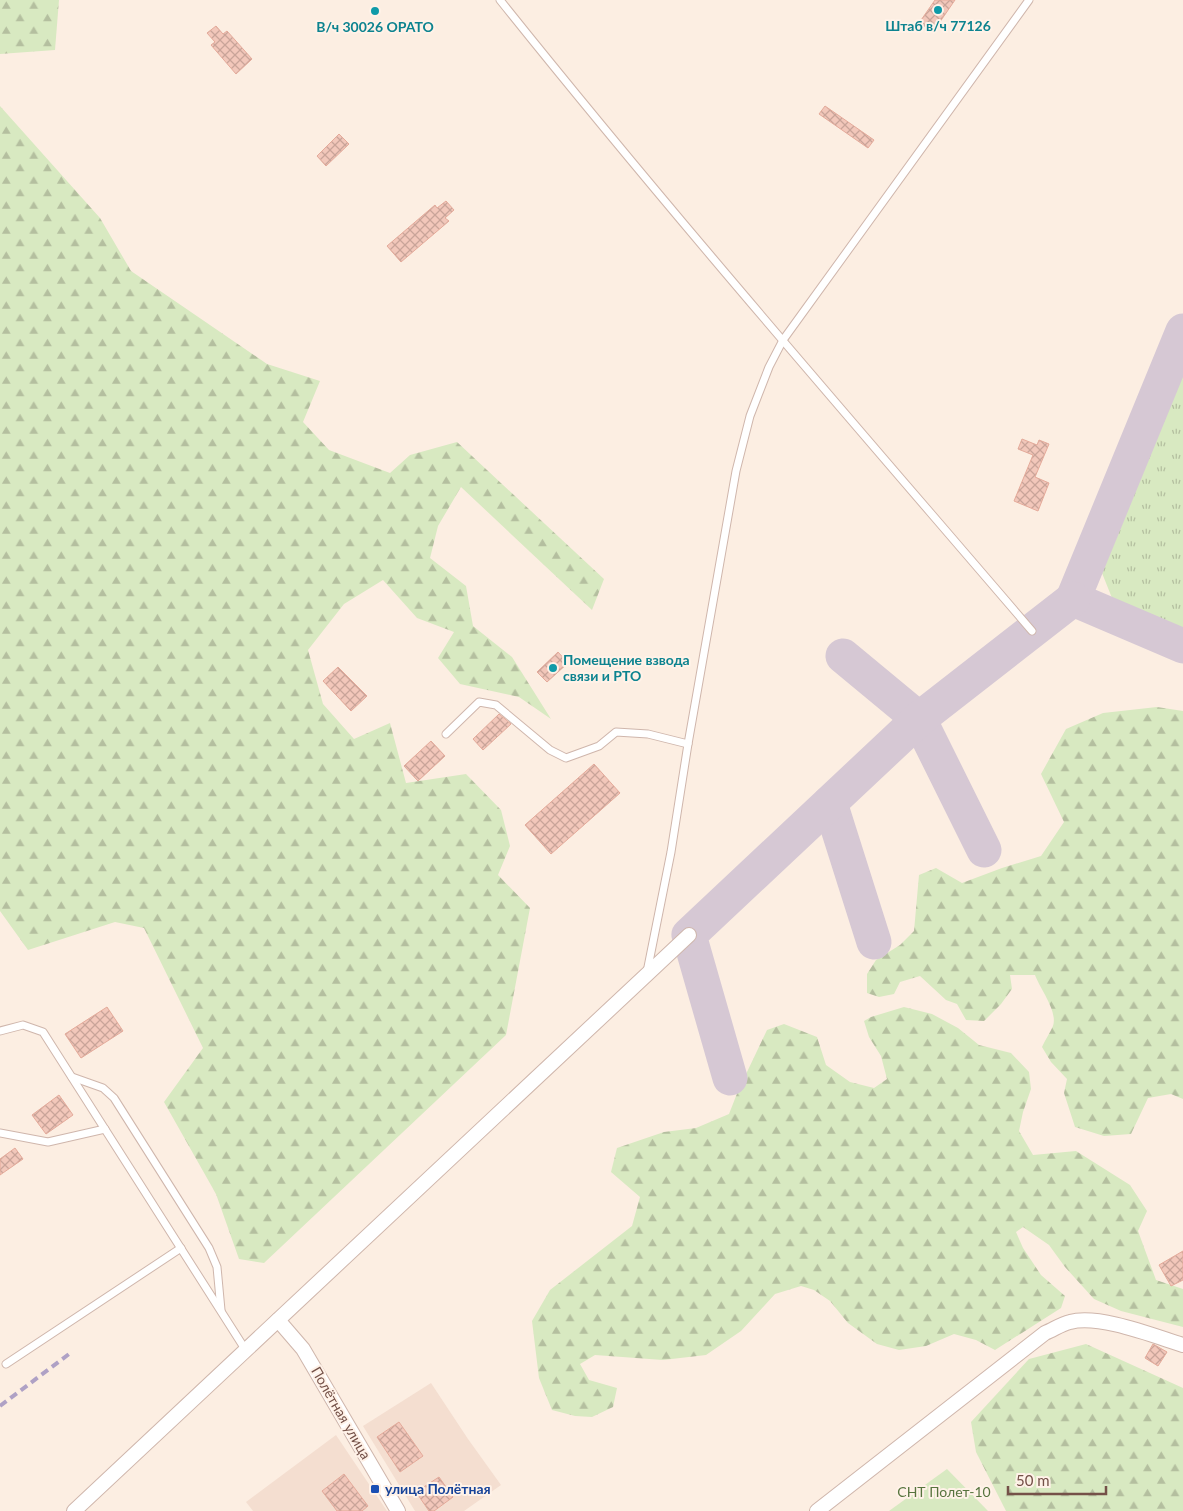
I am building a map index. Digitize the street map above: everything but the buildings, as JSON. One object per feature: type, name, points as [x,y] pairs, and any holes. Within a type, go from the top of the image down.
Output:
[{"type":"street","points":[[74,1511],[689,935]]},
{"type":"street","name":"Полётная улица","points":[[278,1320],[303,1349],[398,1511]]},
{"type":"street","points":[[817,1511],[1045,1333],[1070,1322],[1094,1320],[1183,1345]]},
{"type":"lane","points":[[500,0],[561,77],[1032,631]]},
{"type":"lane","points":[[646,975],[672,852],[688,744],[736,472],[750,416],[769,367],[783,340],[1029,0]]},
{"type":"lane","points":[[446,734],[478,702],[496,704],[550,750],[566,758],[599,746],[616,732],[648,734],[688,744]]},
{"type":"lane","points":[[0,1031],[23,1025],[43,1032],[245,1349]]},
{"type":"lane","points":[[71,1077],[103,1088],[114,1098],[210,1248],[217,1267],[221,1312]]},
{"type":"lane","points":[[0,1133],[48,1142],[104,1129]]},
{"type":"lane","points":[[6,1364],[181,1248]]},
{"type":"shaded area","points":[[431,1383],[501,1485],[464,1511],[415,1511],[363,1426]]},
{"type":"shaded area","points":[[336,1435],[387,1511],[253,1511],[246,1502]]},
{"type":"green space","points":[[0,0],[59,0],[55,50],[0,54]]},
{"type":"green space","points":[[0,106],[100,218],[131,271],[267,364],[320,381],[303,422],[329,450],[390,473],[410,455],[457,442],[604,579],[592,610],[461,487],[438,526],[430,558],[466,586],[473,626],[512,657],[551,719],[519,697],[460,684],[438,658],[454,632],[417,618],[383,580],[344,604],[308,650],[323,704],[354,739],[390,723],[406,783],[466,774],[501,810],[510,846],[498,875],[530,908],[506,1035],[264,1263],[239,1259],[216,1194],[164,1102],[203,1048],[144,928],[115,922],[28,950],[0,911]]},
{"type":"green space","points":[[1183,374],[1183,636],[1116,608],[1102,573]]},
{"type":"green space","points":[[1157,707],[1183,711],[1183,1099],[1171,1094],[1148,1098],[1131,1134],[1104,1136],[1075,1127],[1064,1093],[1067,1079],[1051,1062],[1042,1047],[1053,1026],[1054,1020],[1051,1007],[1035,975],[1010,975],[1012,989],[1001,1004],[984,1021],[966,1020],[957,1004],[946,1000],[920,976],[900,982],[894,994],[879,997],[867,993],[867,974],[876,960],[900,945],[914,931],[919,875],[936,868],[962,883],[1041,856],[1064,822],[1041,774],[1066,729],[1103,713]]},
{"type":"green space","points":[[904,1007],[932,1014],[958,1028],[979,1045],[1011,1053],[1029,1072],[1031,1089],[1019,1131],[1033,1155],[1076,1151],[1130,1185],[1147,1211],[1138,1231],[1156,1280],[1183,1289],[1183,1327],[1121,1311],[1094,1299],[1065,1267],[1049,1245],[1023,1227],[1016,1232],[1023,1248],[1041,1275],[1065,1296],[1061,1308],[995,1350],[976,1340],[954,1334],[926,1346],[899,1350],[877,1344],[848,1323],[830,1301],[814,1290],[801,1286],[775,1294],[741,1331],[706,1355],[663,1360],[595,1355],[580,1364],[589,1380],[617,1388],[613,1407],[592,1417],[575,1416],[552,1410],[539,1378],[532,1321],[550,1290],[632,1226],[640,1197],[611,1172],[617,1148],[664,1132],[696,1128],[729,1114],[767,1030],[784,1024],[817,1037],[826,1065],[850,1082],[874,1088],[887,1079],[881,1056],[869,1037],[864,1021]]},
{"type":"green space","points":[[1086,1344],[1183,1388],[1183,1511],[1006,1511],[976,1452],[971,1422],[1029,1359]]},
{"type":"green space","name":"СНТ Полет-10","points":[[947,1469],[988,1511],[889,1511]]},
{"type":"taxiway","points":[[1183,331],[1073,599],[1183,646]]},
{"type":"taxiway","points":[[730,1078],[689,935],[919,719],[1073,599]]},
{"type":"taxiway","points":[[843,656],[919,719],[984,850]]},
{"type":"taxiway","points":[[830,803],[874,942]]},
{"type":"railway","points":[[0,1406],[69,1354]]},
{"type":"place","name":"Штаб в/ч 77126","points":[[938,10]]},
{"type":"place","name":"В/ч 30026 ОРАТО","points":[[375,11]]},
{"type":"place","name":"Помещение взвода связи и РТО","points":[[553,668]]},
{"type":"place","name":"улица Полётная","points":[[375,1489]]}]
